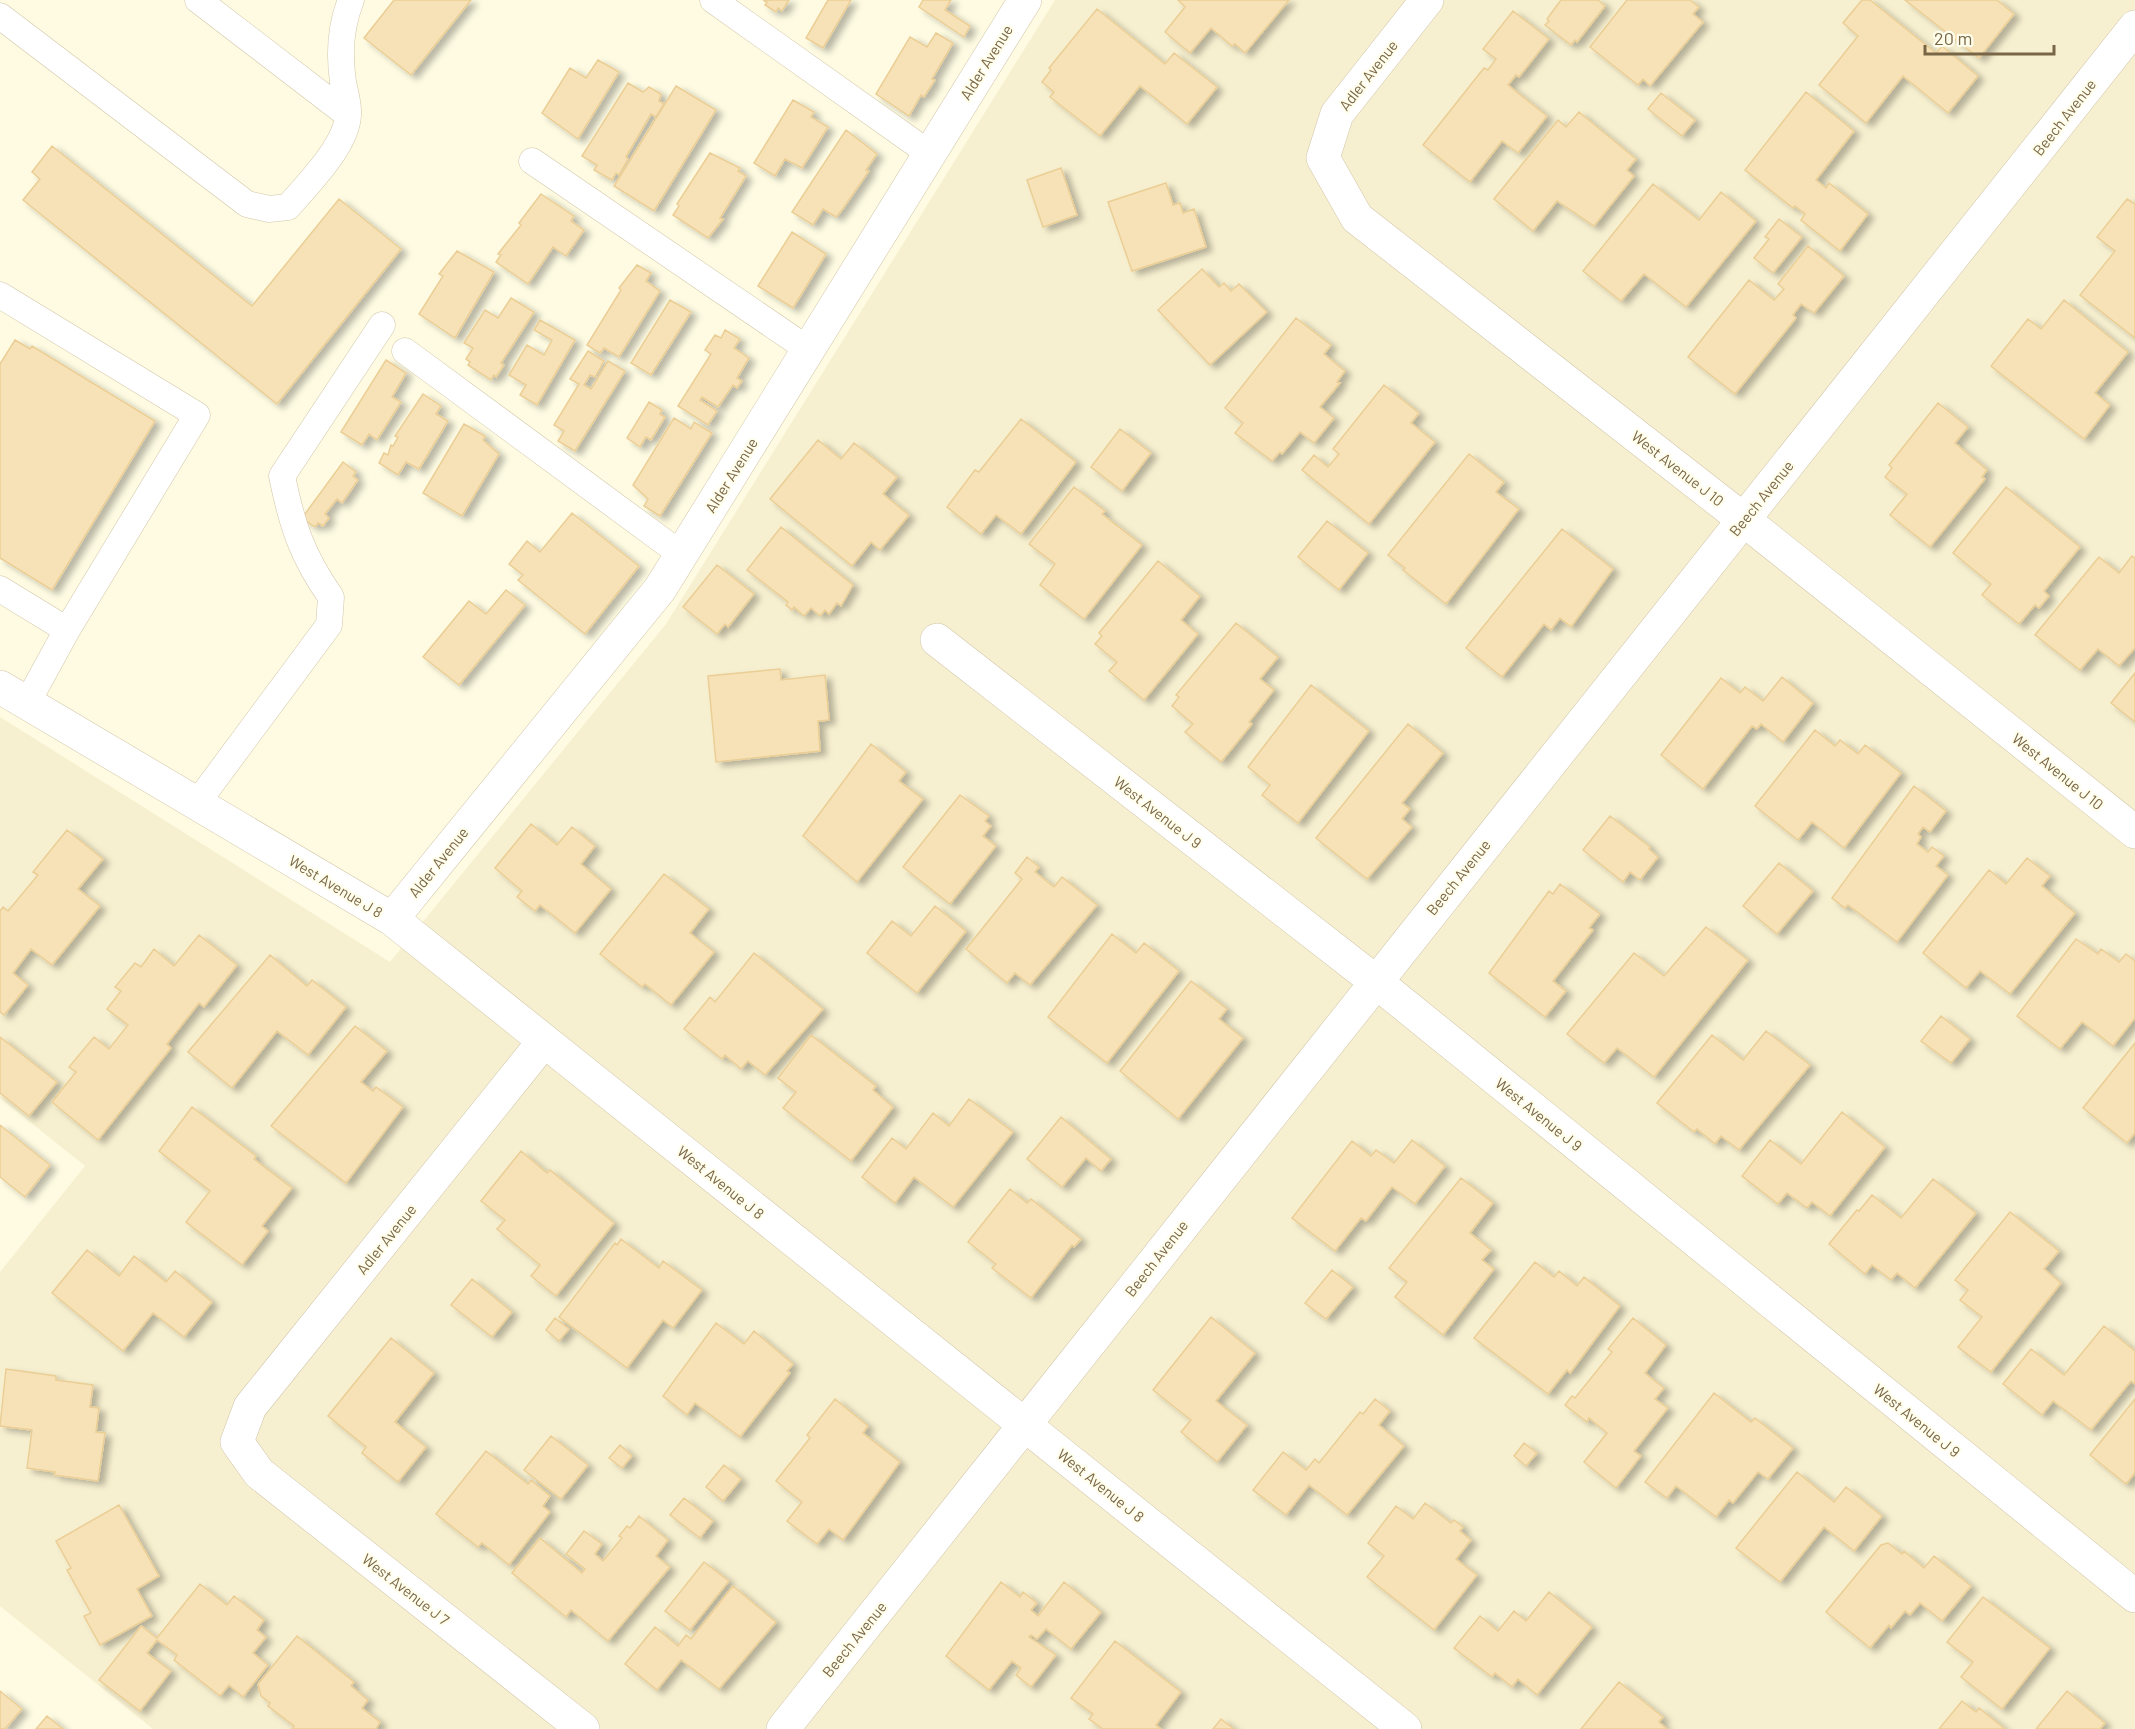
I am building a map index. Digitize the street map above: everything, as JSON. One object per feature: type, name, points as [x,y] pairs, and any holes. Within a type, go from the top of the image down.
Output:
[{"type":"street","name":"Alder Avenue","points":[[392,919],[660,590],[1025,0]]},
{"type":"street","name":"Adler Avenue","points":[[1323,158],[1337,114],[1427,0]]},
{"type":"street","name":"Beech Avenue","points":[[783,1729],[2135,27]]},
{"type":"street","name":"West Avenue J 10","points":[[1323,158],[1357,218],[1744,520],[2135,832]]},
{"type":"street","name":"West Avenue J 9","points":[[937,640],[1375,981],[2135,1596]]},
{"type":"street","name":"West Avenue J 8","points":[[14,695],[392,919],[1406,1729]]},
{"type":"street","name":"Adler Avenue","points":[[237,1442],[250,1407],[544,1041]]},
{"type":"street","name":"West Avenue J 7","points":[[237,1442],[259,1473],[583,1729]]},
{"type":"lane","points":[[198,0],[348,115]]},
{"type":"lane","points":[[0,16],[247,204],[269,209],[288,207],[340,141],[348,115],[341,70],[341,41],[343,20],[351,0]]},
{"type":"lane","points":[[713,0],[930,154]]},
{"type":"lane","points":[[532,161],[809,350]]},
{"type":"lane","points":[[0,295],[197,414],[67,630],[14,695]]},
{"type":"lane","points":[[197,803],[329,625],[331,597],[310,566],[296,534],[282,476],[382,324]]},
{"type":"lane","points":[[405,351],[682,555]]},
{"type":"lane","points":[[0,589],[67,630]]},
{"type":"shaded area","points":[[1055,0],[2135,0],[2135,1729],[153,1729],[0,1606],[0,1272],[85,1166],[0,1098],[0,717],[390,962],[666,624]]},
{"type":"building","points":[[394,0],[471,0],[411,75],[364,38]]},
{"type":"building","points":[[763,0],[789,0],[782,11],[778,8],[776,12],[765,5],[767,2]]},
{"type":"building","points":[[828,0],[851,0],[823,48],[806,38]]},
{"type":"building","points":[[923,0],[951,0],[945,10],[970,26],[964,37],[919,7]]},
{"type":"building","points":[[1178,0],[1289,0],[1245,53],[1235,44],[1232,46],[1211,28],[1190,53],[1165,32],[1185,7]]},
{"type":"building","points":[[1561,0],[1598,0],[1605,6],[1577,42],[1575,40],[1571,45],[1545,25]]},
{"type":"building","points":[[1627,0],[1690,0],[1699,7],[1693,14],[1703,22],[1650,86],[1643,79],[1638,85],[1590,47]]},
{"type":"building","points":[[1862,0],[1870,0],[1936,53],[1942,46],[1978,76],[1948,113],[1903,76],[1866,123],[1819,85],[1858,36],[1843,23]]},
{"type":"building","points":[[1905,0],[1997,0],[2014,14],[1979,58]]},
{"type":"building","points":[[1097,9],[1165,64],[1174,53],[1217,87],[1187,124],[1140,86],[1100,136],[1050,97],[1054,92],[1042,82],[1051,70],[1049,68]]},
{"type":"building","points":[[1513,11],[1549,39],[1519,77],[1516,75],[1508,85],[1547,116],[1518,153],[1502,141],[1470,182],[1423,145],[1484,68],[1488,70],[1496,59],[1483,49]]},
{"type":"building","points":[[936,33],[953,43],[932,79],[935,80],[924,97],[921,95],[909,116],[876,94],[910,37],[927,47]]},
{"type":"building","points":[[598,60],[619,72],[578,139],[542,113],[570,68],[586,78]]},
{"type":"building","points":[[628,83],[643,92],[649,87],[661,94],[659,101],[664,104],[656,117],[651,114],[626,157],[628,159],[619,175],[616,173],[612,180],[594,170],[597,165],[582,156]]},
{"type":"building","points":[[676,86],[716,110],[654,211],[614,186]]},
{"type":"building","points":[[1806,92],[1854,131],[1816,180],[1826,188],[1829,183],[1868,214],[1840,251],[1801,220],[1805,214],[1795,206],[1793,208],[1745,170]]},
{"type":"building","points":[[1661,93],[1695,120],[1682,136],[1648,109]]},
{"type":"building","points":[[793,100],[814,112],[811,117],[828,127],[802,168],[785,159],[775,176],[754,163]]},
{"type":"building","points":[[1579,112],[1636,159],[1627,170],[1634,176],[1594,226],[1557,201],[1533,231],[1494,199],[1558,120],[1566,127]]},
{"type":"building","points":[[846,130],[877,154],[866,170],[869,171],[836,217],[823,209],[813,225],[792,212]]},
{"type":"building","points":[[52,146],[252,306],[339,199],[401,249],[277,404],[23,200],[40,179],[32,172]]},
{"type":"building","points":[[710,153],[740,168],[738,171],[746,176],[720,218],[723,219],[708,238],[673,215],[679,206],[677,204]]},
{"type":"building","points":[[1061,168],[1077,215],[1043,227],[1027,180]]},
{"type":"building","points":[[1166,183],[1173,205],[1180,203],[1183,213],[1194,209],[1206,247],[1132,271],[1108,202]]},
{"type":"building","points":[[1653,184],[1699,220],[1721,192],[1756,221],[1686,307],[1644,274],[1621,301],[1583,271]]},
{"type":"building","points":[[541,194],[574,216],[571,221],[584,230],[566,256],[553,247],[528,284],[496,262],[501,255],[498,254],[521,225],[519,223]]},
{"type":"building","points":[[2127,199],[2135,204],[2135,338],[2080,295],[2115,251],[2097,237]]},
{"type":"building","points":[[1779,219],[1802,237],[1773,273],[1754,258],[1769,239],[1765,237]]},
{"type":"building","points":[[792,232],[826,254],[793,308],[758,286]]},
{"type":"building","points":[[1808,246],[1844,276],[1814,313],[1801,304],[1793,315],[1796,318],[1735,394],[1688,357],[1749,280],[1774,300],[1784,289],[1778,284]]},
{"type":"building","points":[[457,251],[494,272],[455,338],[419,314],[443,276],[439,274]]},
{"type":"building","points":[[637,265],[651,273],[646,281],[660,291],[619,357],[604,348],[600,353],[587,345],[621,290],[619,288]]},
{"type":"building","points":[[1202,269],[1219,287],[1224,283],[1231,291],[1239,284],[1267,312],[1210,365],[1158,310]]},
{"type":"building","points":[[511,298],[534,312],[501,363],[504,365],[496,377],[494,375],[491,380],[468,365],[470,362],[466,359],[473,348],[464,343],[485,310],[498,318]]},
{"type":"building","points":[[670,300],[691,312],[651,375],[631,363]]},
{"type":"building","points":[[2064,300],[2128,352],[2095,393],[2110,405],[2084,439],[1991,366],[2028,319],[2041,329]]},
{"type":"building","points":[[1296,318],[1331,345],[1324,354],[1345,371],[1337,382],[1340,383],[1320,407],[1334,418],[1314,443],[1300,432],[1282,454],[1280,452],[1272,461],[1235,433],[1243,423],[1225,408]]},
{"type":"building","points":[[540,320],[575,340],[537,405],[520,395],[526,385],[509,375],[527,345],[544,355],[552,340],[534,330]]},
{"type":"building","points":[[725,330],[740,339],[734,348],[749,358],[737,378],[742,381],[737,388],[733,385],[718,407],[702,397],[700,400],[717,411],[708,425],[678,406],[711,354],[705,350],[715,335],[721,338]]},
{"type":"building","points":[[15,340],[30,349],[32,346],[155,421],[52,590],[0,558],[0,364]]},
{"type":"building","points":[[588,351],[604,361],[595,377],[590,375],[584,385],[591,389],[608,361],[625,371],[575,451],[558,441],[564,431],[554,425],[579,384],[570,379]]},
{"type":"building","points":[[386,360],[406,373],[392,397],[401,402],[377,440],[369,434],[362,445],[341,432]]},
{"type":"building","points":[[1384,385],[1419,413],[1411,423],[1435,442],[1369,524],[1302,470],[1314,455],[1328,467],[1339,454],[1333,449]]},
{"type":"building","points":[[423,394],[441,406],[436,414],[448,421],[419,469],[406,462],[398,475],[379,463],[384,453],[388,455],[391,445],[393,446],[398,437],[395,436]]},
{"type":"building","points":[[649,402],[662,410],[660,414],[665,417],[651,440],[646,437],[640,447],[627,438]]},
{"type":"building","points":[[1938,403],[1968,427],[1955,443],[1987,470],[1982,477],[1985,479],[1930,547],[1890,515],[1907,494],[1885,477],[1892,468],[1889,465]]},
{"type":"building","points":[[674,418],[691,429],[694,422],[712,433],[660,516],[644,506],[648,499],[633,485]]},
{"type":"building","points":[[1021,419],[1076,462],[1021,534],[996,515],[981,534],[947,507],[975,470],[979,472]]},
{"type":"building","points":[[464,424],[485,436],[483,440],[499,454],[462,516],[423,493]]},
{"type":"building","points":[[1120,429],[1151,453],[1122,491],[1091,467]]},
{"type":"building","points":[[818,440],[841,459],[854,443],[897,477],[883,494],[909,515],[880,550],[871,542],[852,566],[770,499]]},
{"type":"building","points":[[1469,454],[1504,482],[1496,492],[1519,509],[1446,604],[1388,555]]},
{"type":"building","points":[[343,462],[356,472],[353,476],[358,480],[342,503],[337,499],[325,514],[329,518],[323,526],[318,523],[315,527],[302,518]]},
{"type":"building","points":[[1074,487],[1105,511],[1102,514],[1142,545],[1084,619],[1040,585],[1055,564],[1029,544]]},
{"type":"building","points":[[2006,487],[2080,547],[2044,591],[2049,596],[2039,608],[2035,605],[2019,624],[1982,595],[1991,584],[1953,553]]},
{"type":"building","points":[[572,513],[639,566],[585,634],[518,580],[523,575],[509,564],[527,541],[540,552]]},
{"type":"building","points":[[1327,521],[1368,553],[1339,590],[1298,557]]},
{"type":"building","points":[[781,527],[853,585],[841,606],[837,603],[829,614],[825,610],[820,616],[811,608],[804,616],[794,607],[792,610],[786,605],[788,602],[747,570]]},
{"type":"building","points":[[1562,529],[1613,569],[1571,627],[1560,618],[1551,630],[1544,624],[1502,677],[1466,648]]},
{"type":"building","points":[[2132,556],[2135,558],[2135,648],[2119,666],[2098,649],[2080,670],[2035,635],[2099,557],[2119,573]]},
{"type":"building","points":[[1158,561],[1200,596],[1181,620],[1198,634],[1144,700],[1109,671],[1117,662],[1095,644],[1102,636],[1099,633]]},
{"type":"building","points":[[717,565],[754,594],[728,627],[725,624],[717,634],[683,607]]},
{"type":"building","points":[[506,590],[525,605],[459,685],[423,657],[469,601],[486,614]]},
{"type":"building","points":[[1236,623],[1278,657],[1260,679],[1274,690],[1249,722],[1252,724],[1221,762],[1185,732],[1193,724],[1172,706],[1179,697],[1176,695]]},
{"type":"building","points":[[780,669],[781,680],[825,675],[829,720],[818,721],[820,751],[716,762],[708,676]]},
{"type":"building","points":[[2135,673],[2135,722],[2111,703]]},
{"type":"building","points":[[1782,677],[1813,703],[1783,742],[1761,724],[1757,729],[1752,726],[1703,789],[1661,755],[1721,678],[1740,693],[1745,687],[1763,701]]},
{"type":"building","points":[[1311,685],[1369,731],[1298,823],[1262,795],[1270,785],[1248,767]]},
{"type":"building","points":[[1408,724],[1443,753],[1402,803],[1410,809],[1402,819],[1412,827],[1367,879],[1316,838]]},
{"type":"building","points":[[1815,730],[1835,746],[1840,740],[1858,754],[1865,745],[1901,773],[1844,848],[1812,822],[1798,840],[1755,806]]},
{"type":"building","points":[[871,744],[906,772],[899,781],[923,799],[857,882],[803,836]]},
{"type":"building","points":[[1914,786],[1946,811],[1930,832],[1923,827],[1918,834],[1921,837],[1917,844],[1928,852],[1932,847],[1944,856],[1936,866],[1948,875],[1897,942],[1848,905],[1845,908],[1832,898]]},
{"type":"building","points":[[960,795],[989,816],[985,821],[991,826],[983,836],[996,846],[950,904],[903,867]]},
{"type":"building","points":[[1610,816],[1650,847],[1649,849],[1658,857],[1640,880],[1630,872],[1623,882],[1583,850]]},
{"type":"building","points":[[531,824],[557,845],[572,827],[595,846],[581,864],[611,889],[575,933],[540,905],[535,911],[517,897],[522,891],[495,868]]},
{"type":"building","points":[[67,830],[103,859],[78,889],[100,906],[52,965],[31,949],[13,973],[28,985],[4,1015],[0,1012],[0,911],[3,907],[8,911],[38,875],[33,872]]},
{"type":"building","points":[[1027,857],[1039,867],[1035,872],[1054,887],[1062,877],[1097,905],[1030,985],[1015,973],[1007,983],[966,949],[1022,879],[1015,873]]},
{"type":"building","points":[[2027,858],[2050,876],[2042,886],[2075,913],[2010,994],[1980,971],[1966,988],[1923,953],[1989,870],[2006,884]]},
{"type":"building","points":[[1779,863],[1813,891],[1777,934],[1743,906]]},
{"type":"building","points":[[664,874],[709,909],[690,933],[714,952],[671,1005],[645,984],[642,987],[600,954]]},
{"type":"building","points":[[1560,884],[1600,914],[1589,928],[1593,930],[1553,981],[1566,991],[1545,1017],[1489,973],[1549,891],[1553,894]]},
{"type":"building","points":[[935,906],[966,931],[917,993],[867,953],[892,921],[911,936]]},
{"type":"building","points":[[1706,927],[1748,960],[1654,1077],[1617,1048],[1604,1063],[1567,1034],[1634,953],[1664,976]]},
{"type":"building","points":[[1112,934],[1136,953],[1144,943],[1179,971],[1107,1063],[1048,1017]]},
{"type":"building","points":[[199,935],[237,965],[204,1007],[199,1003],[167,1044],[171,1048],[98,1140],[52,1102],[76,1072],[69,1067],[94,1037],[109,1049],[128,1025],[107,1009],[121,991],[115,987],[135,963],[141,967],[154,949],[174,966]]},
{"type":"building","points":[[2076,939],[2098,954],[2101,949],[2119,962],[2126,954],[2135,961],[2135,1018],[2113,1046],[2082,1022],[2060,1049],[2017,1016]]},
{"type":"building","points":[[754,953],[823,1009],[765,1075],[748,1061],[741,1069],[725,1055],[722,1059],[684,1029],[710,997],[715,1002]]},
{"type":"building","points":[[270,955],[307,986],[312,980],[346,1007],[308,1055],[277,1031],[232,1088],[188,1052]]},
{"type":"building","points":[[1191,981],[1227,1009],[1219,1019],[1243,1038],[1178,1119],[1120,1071]]},
{"type":"building","points":[[1941,1016],[1970,1039],[1951,1063],[1921,1041]]},
{"type":"building","points":[[355,1026],[387,1051],[361,1082],[373,1091],[376,1087],[403,1107],[346,1183],[271,1126]]},
{"type":"building","points":[[1766,1031],[1810,1065],[1739,1150],[1721,1136],[1715,1144],[1697,1129],[1694,1132],[1657,1103],[1712,1035],[1743,1060]]},
{"type":"building","points":[[811,1035],[876,1086],[873,1090],[893,1107],[851,1161],[783,1108],[796,1092],[778,1078]]},
{"type":"building","points":[[0,1037],[57,1082],[29,1116],[0,1093]]},
{"type":"building","points":[[2135,1043],[2135,1133],[2127,1143],[2083,1108]]},
{"type":"building","points":[[969,1099],[1013,1132],[953,1207],[914,1177],[895,1203],[862,1177],[892,1138],[906,1149],[933,1113],[949,1126]]},
{"type":"building","points":[[192,1107],[256,1156],[254,1159],[292,1188],[262,1226],[268,1231],[242,1265],[186,1222],[210,1191],[159,1151]]},
{"type":"building","points":[[1842,1112],[1885,1147],[1830,1216],[1812,1202],[1807,1208],[1787,1193],[1778,1204],[1742,1176],[1770,1140],[1801,1164]]},
{"type":"building","points":[[1061,1117],[1111,1159],[1101,1171],[1086,1158],[1062,1187],[1027,1159]]},
{"type":"building","points":[[0,1125],[50,1165],[25,1197],[0,1177]]},
{"type":"building","points":[[1412,1140],[1445,1166],[1415,1204],[1392,1187],[1366,1221],[1361,1218],[1335,1251],[1292,1218],[1352,1141],[1371,1156],[1376,1150],[1394,1163]]},
{"type":"building","points":[[521,1151],[547,1173],[550,1170],[614,1223],[556,1296],[531,1276],[540,1265],[497,1229],[505,1220],[481,1201]]},
{"type":"building","points":[[1461,1178],[1493,1203],[1470,1233],[1491,1250],[1482,1260],[1494,1269],[1443,1335],[1395,1297],[1407,1282],[1389,1268]]},
{"type":"building","points":[[1933,1179],[1976,1213],[1915,1288],[1897,1273],[1891,1280],[1872,1265],[1865,1274],[1829,1244],[1872,1195],[1901,1218]]},
{"type":"building","points":[[1010,1189],[1027,1203],[1031,1199],[1081,1239],[1074,1247],[1072,1245],[1031,1298],[992,1268],[996,1264],[968,1242]]},
{"type":"building","points":[[2010,1212],[2059,1251],[2044,1269],[2061,1283],[1991,1372],[1958,1347],[1982,1317],[1960,1300],[1968,1290],[1955,1280]]},
{"type":"building","points":[[621,1239],[659,1268],[663,1261],[702,1290],[673,1328],[663,1320],[627,1368],[559,1317],[615,1243],[617,1245]]},
{"type":"building","points":[[87,1250],[119,1276],[134,1256],[166,1282],[175,1271],[212,1302],[184,1337],[153,1313],[123,1351],[52,1293]]},
{"type":"building","points":[[1535,1262],[1554,1277],[1559,1271],[1577,1286],[1584,1277],[1620,1306],[1570,1373],[1567,1370],[1548,1394],[1474,1338]]},
{"type":"building","points":[[1332,1270],[1353,1287],[1326,1319],[1305,1303]]},
{"type":"building","points":[[472,1279],[512,1312],[492,1337],[451,1305]]},
{"type":"building","points":[[1211,1317],[1255,1353],[1216,1401],[1247,1425],[1217,1462],[1181,1432],[1191,1420],[1153,1390]]},
{"type":"building","points":[[555,1318],[569,1329],[559,1341],[546,1330]]},
{"type":"building","points":[[1633,1318],[1666,1345],[1645,1373],[1664,1388],[1655,1399],[1668,1408],[1634,1451],[1641,1456],[1616,1488],[1584,1462],[1607,1433],[1589,1418],[1587,1422],[1565,1405],[1572,1396],[1575,1398],[1612,1352],[1608,1349]]},
{"type":"building","points":[[716,1323],[744,1344],[754,1331],[793,1364],[787,1371],[790,1373],[740,1437],[695,1403],[687,1415],[663,1396]]},
{"type":"building","points":[[2104,1326],[2135,1351],[2135,1384],[2131,1381],[2091,1430],[2053,1401],[2042,1415],[2003,1384],[2031,1349],[2064,1375]]},
{"type":"building","points":[[391,1338],[434,1373],[395,1422],[426,1447],[398,1482],[362,1453],[366,1447],[328,1416]]},
{"type":"building","points":[[6,1369],[56,1376],[56,1380],[93,1385],[90,1407],[99,1408],[96,1432],[105,1433],[98,1481],[54,1475],[55,1472],[27,1468],[32,1430],[0,1426]]},
{"type":"building","points":[[1714,1393],[1751,1422],[1755,1418],[1793,1448],[1768,1479],[1758,1472],[1733,1503],[1729,1500],[1716,1517],[1676,1486],[1667,1498],[1645,1482]]},
{"type":"building","points":[[835,1399],[868,1426],[863,1433],[900,1462],[843,1540],[829,1529],[817,1544],[787,1521],[802,1502],[776,1481],[810,1438],[807,1435]]},
{"type":"building","points":[[1375,1399],[1390,1411],[1379,1425],[1404,1446],[1347,1515],[1309,1485],[1286,1515],[1253,1490],[1283,1452],[1306,1470],[1315,1459],[1319,1463],[1360,1412],[1363,1414]]},
{"type":"building","points":[[2135,1399],[2135,1473],[2126,1484],[2090,1455]]},
{"type":"building","points":[[551,1436],[588,1465],[561,1499],[524,1470]]},
{"type":"building","points":[[1524,1443],[1537,1453],[1526,1466],[1514,1456]]},
{"type":"building","points":[[620,1445],[632,1456],[622,1468],[609,1458]]},
{"type":"building","points":[[486,1451],[528,1484],[531,1480],[550,1496],[543,1506],[550,1512],[509,1565],[482,1543],[478,1547],[436,1514]]},
{"type":"building","points":[[724,1465],[741,1479],[723,1501],[706,1487]]},
{"type":"building","points":[[1797,1472],[1834,1502],[1846,1487],[1882,1516],[1854,1551],[1824,1527],[1780,1582],[1736,1548]]},
{"type":"building","points":[[684,1498],[713,1521],[700,1538],[670,1515]]},
{"type":"building","points":[[1425,1503],[1451,1523],[1454,1520],[1463,1527],[1460,1531],[1471,1540],[1456,1559],[1477,1575],[1434,1630],[1367,1577],[1384,1556],[1368,1543],[1396,1506],[1413,1519]]},
{"type":"building","points":[[119,1505],[159,1576],[137,1589],[152,1616],[100,1645],[84,1616],[91,1613],[67,1570],[71,1568],[56,1541]]},
{"type":"building","points":[[639,1516],[668,1540],[656,1556],[670,1567],[608,1641],[571,1610],[566,1617],[512,1573],[540,1538],[582,1573],[585,1569],[566,1554],[584,1531],[602,1544],[595,1554],[603,1561],[622,1538],[619,1536],[627,1526],[630,1528]]},
{"type":"building","points":[[1888,1543],[1902,1554],[1904,1551],[1924,1568],[1934,1556],[1971,1586],[1942,1621],[1920,1603],[1910,1615],[1905,1611],[1891,1628],[1889,1625],[1870,1648],[1826,1612],[1881,1545]]},
{"type":"building","points":[[704,1562],[729,1581],[690,1630],[665,1611]]},
{"type":"building","points":[[1001,1582],[1020,1597],[1023,1592],[1037,1603],[1031,1610],[1038,1616],[1064,1582],[1101,1612],[1071,1649],[1046,1629],[1037,1639],[1031,1635],[1029,1637],[1056,1655],[1031,1687],[1016,1675],[1021,1668],[1012,1661],[989,1690],[946,1656]]},
{"type":"building","points":[[200,1584],[227,1605],[234,1596],[264,1620],[257,1630],[266,1637],[253,1653],[268,1665],[243,1697],[229,1685],[220,1696],[174,1660],[177,1655],[157,1640],[147,1653],[171,1671],[140,1711],[99,1680],[141,1626],[157,1638]]},
{"type":"building","points":[[733,1586],[776,1622],[719,1689],[681,1660],[657,1690],[625,1664],[655,1627],[678,1646],[686,1635],[691,1639]]},
{"type":"building","points":[[1549,1592],[1592,1627],[1537,1695],[1518,1679],[1512,1687],[1495,1673],[1492,1677],[1454,1648],[1480,1616],[1498,1631],[1514,1611],[1526,1621]]},
{"type":"building","points":[[1983,1597],[2050,1648],[2002,1709],[1961,1677],[1973,1662],[1947,1642]]},
{"type":"building","points":[[297,1636],[354,1682],[351,1686],[368,1700],[362,1708],[380,1722],[376,1729],[292,1729],[294,1726],[268,1706],[270,1703],[261,1696],[258,1684]]},
{"type":"building","points":[[1115,1641],[1181,1692],[1156,1725],[1161,1729],[1103,1729],[1089,1719],[1093,1714],[1071,1698]]},
{"type":"building","points":[[1619,1682],[1663,1717],[1659,1722],[1667,1729],[1581,1729]]},
{"type":"building","points":[[0,1691],[22,1709],[5,1729],[0,1729]]},
{"type":"building","points":[[2067,1691],[2105,1723],[2100,1729],[2036,1729]]},
{"type":"building","points":[[1962,1701],[1976,1712],[1979,1708],[2005,1729],[1939,1729]]},
{"type":"building","points":[[47,1716],[63,1729],[36,1729]]},
{"type":"building","points":[[1221,1719],[1234,1729],[1213,1729]]}]
